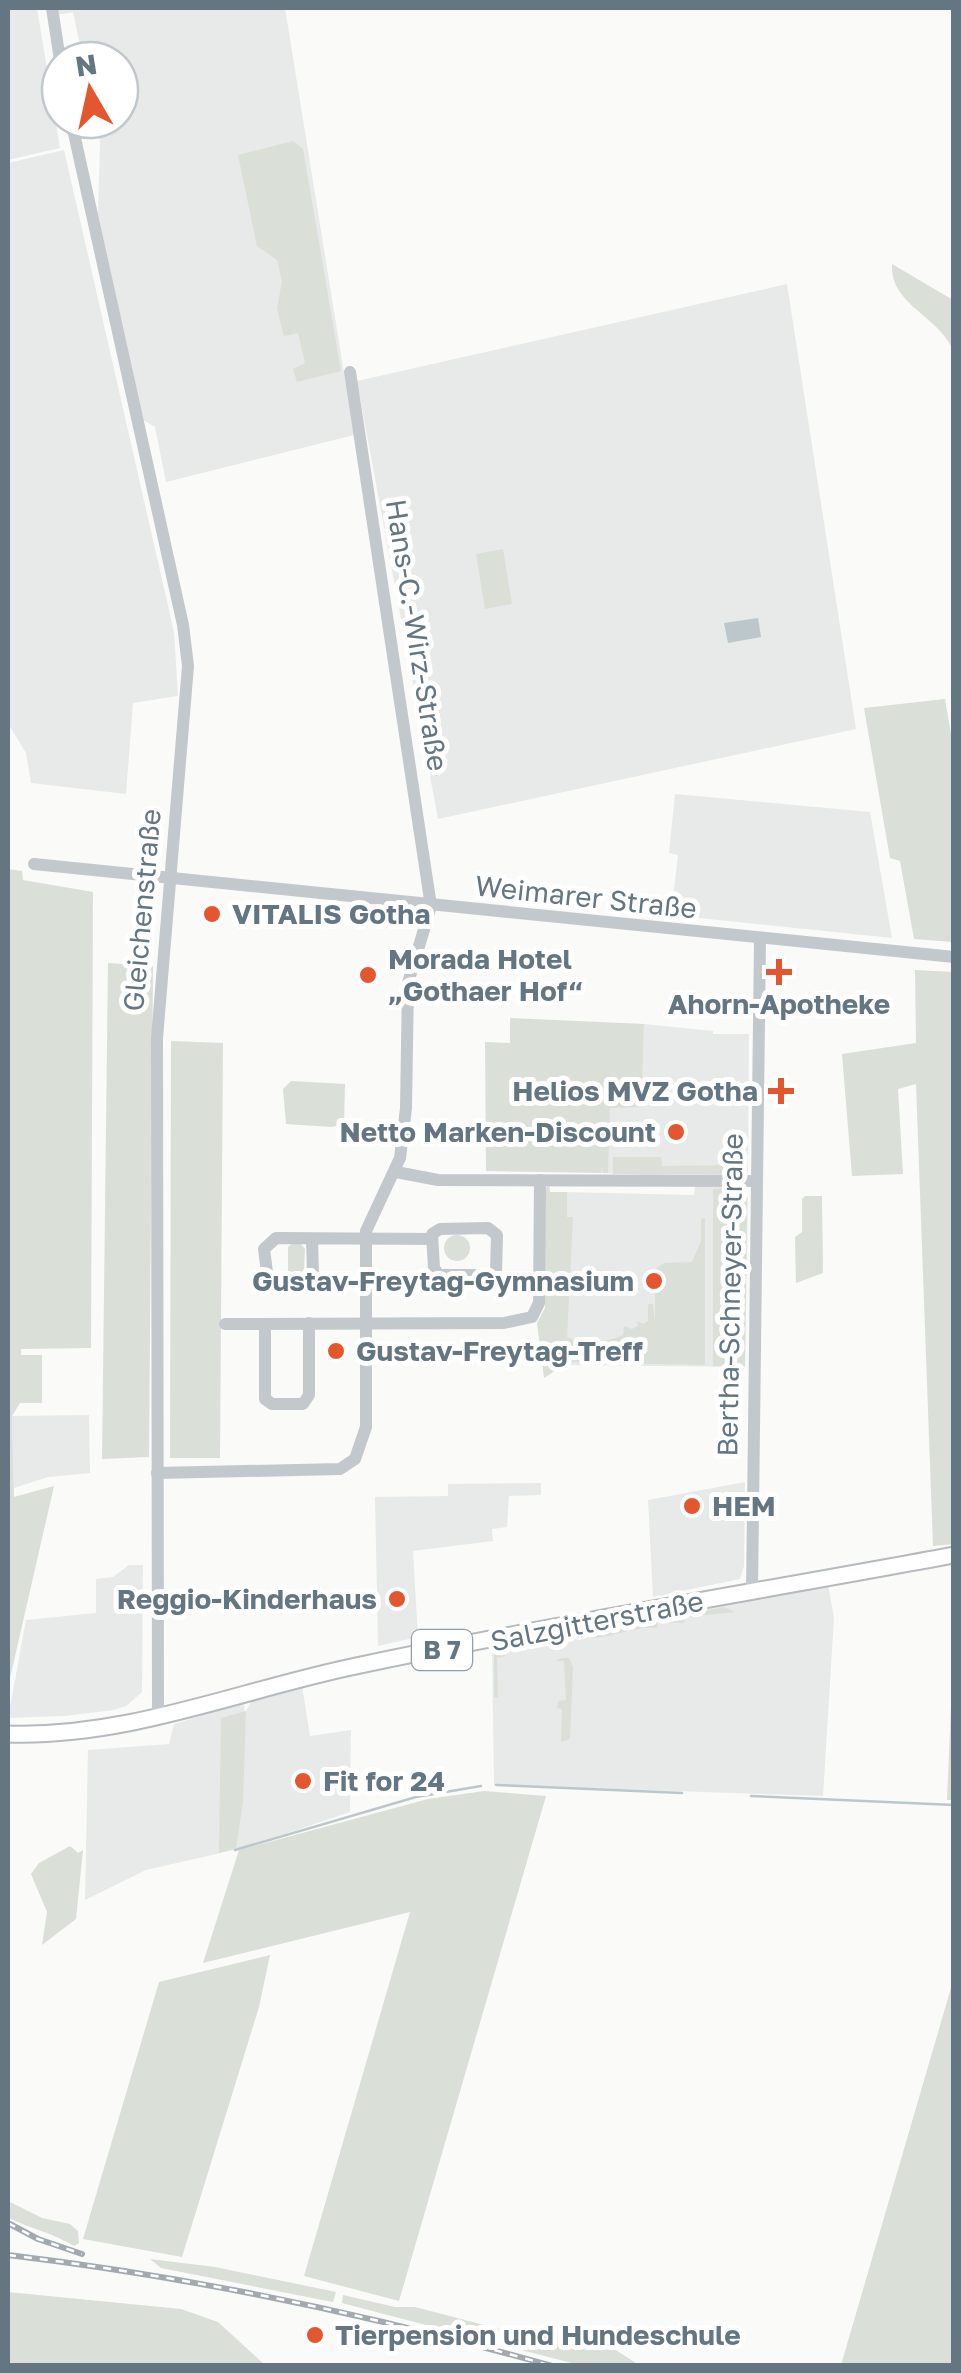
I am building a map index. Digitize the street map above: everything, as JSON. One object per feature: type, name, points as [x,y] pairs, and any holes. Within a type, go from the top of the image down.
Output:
[{"type":"main road","name":"Salzgitterstraße","points":[[8,1734],[75,1731],[158,1717],[343,1668],[954,1555]]},
{"type":"street","points":[[52,8],[57,40]]},
{"type":"street","name":"Gleichenstraße","points":[[75,140],[186,650],[188,697],[157,1038],[158,1717]]},
{"type":"street","name":"Hans-C.-Wirz-Straße","points":[[350,372],[431,906]]},
{"type":"street","name":"Weimarer Straße","points":[[34,864],[954,957]]},
{"type":"street","points":[[157,1473],[325,1471],[351,1463],[361,1445],[367,1412],[365,1240],[373,1210],[396,1172],[403,1143],[408,983],[431,906]]},
{"type":"street","name":"Bertha-Schneyer-Straße","points":[[752,1592],[760,940]]},
{"type":"street","points":[[396,1172],[438,1180],[756,1181]]},
{"type":"street","points":[[225,1324],[504,1323],[532,1317],[539,1303],[540,1180]]},
{"type":"street","points":[[440,1229],[494,1231],[498,1237],[498,1269],[492,1275],[439,1276],[434,1268],[432,1240],[432,1234],[440,1229]]},
{"type":"street","points":[[312,1239],[312,1274],[308,1280],[268,1280],[266,1244],[276,1238],[432,1240]]},
{"type":"street","points":[[265,1324],[265,1399],[272,1404],[303,1404],[309,1395],[310,1324]]},
{"type":"shaded area","points":[[8,8],[37,8],[42,40],[40,140],[59,140],[60,148],[8,160]]},
{"type":"shaded area","points":[[56,8],[285,8],[354,435],[166,482],[155,427],[143,420],[98,214],[100,140],[140,140],[140,40],[79,40],[73,12],[57,15]]},
{"type":"shaded area","points":[[293,141],[303,149],[341,371],[297,382],[293,369],[305,363],[298,333],[284,336],[277,309],[282,281],[277,260],[257,246],[238,155]]},
{"type":"shaded area","points":[[64,150],[174,632],[178,696],[133,703],[126,794],[31,783],[26,753],[8,728],[8,163]]},
{"type":"shaded area","points":[[892,264],[953,300],[953,350],[937,328],[906,300],[893,278]]},
{"type":"shaded area","points":[[787,284],[856,729],[438,819],[357,381]]},
{"type":"shaded area","points":[[503,549],[512,604],[485,609],[476,554]]},
{"type":"shaded area","points":[[758,618],[761,637],[728,643],[724,623]]},
{"type":"shaded area","points":[[945,699],[954,751],[953,942],[914,939],[900,861],[890,858],[864,708]]},
{"type":"shaded area","points":[[675,794],[870,812],[892,938],[671,915],[678,855],[669,853]]},
{"type":"shaded area","points":[[8,869],[22,871],[23,880],[93,892],[91,1348],[21,1349],[21,1355],[42,1355],[42,1403],[20,1403],[12,1416],[14,1497],[54,1486],[8,1687]]},
{"type":"shaded area","points":[[108,963],[153,966],[149,1457],[102,1459]]},
{"type":"shaded area","points":[[915,970],[954,972],[954,1544],[933,1546],[916,1084],[898,1089],[903,1174],[852,1176],[842,1054],[916,1043]]},
{"type":"shaded area","points":[[510,1018],[644,1024],[642,1096],[647,1097],[647,1103],[610,1108],[608,1173],[603,1173],[602,1167],[601,1173],[486,1171],[485,1042],[510,1043]]},
{"type":"shaded area","points":[[644,1024],[713,1034],[749,1034],[748,1172],[601,1173],[605,1096],[642,1096]]},
{"type":"shaded area","points":[[171,1041],[223,1043],[220,1458],[170,1458]]},
{"type":"shaded area","points":[[291,1081],[345,1084],[344,1124],[286,1124],[283,1089]]},
{"type":"shaded area","points":[[613,1157],[661,1157],[662,1166],[737,1165],[738,1169],[748,1169],[747,1175],[613,1174]]},
{"type":"shaded area","points":[[549,1184],[550,1192],[567,1192],[567,1217],[573,1217],[567,1337],[580,1341],[602,1341],[623,1335],[624,1326],[632,1329],[638,1326],[637,1321],[648,1321],[648,1304],[653,1304],[655,1322],[655,1277],[649,1274],[664,1263],[692,1262],[701,1241],[701,1219],[705,1218],[705,1365],[562,1362],[544,1378],[537,1323],[545,1308],[545,1189]]},
{"type":"shaded area","name":"Gustav-Freytag-Gymnasium","points":[[695,1186],[738,1187],[748,1197],[745,1367],[561,1365],[563,1192],[694,1195]]},
{"type":"shaded area","points":[[737,1188],[747,1199],[745,1366],[713,1366],[713,1189]]},
{"type":"shaded area","points":[[805,1196],[822,1196],[823,1273],[796,1283],[795,1237],[802,1232]]},
{"type":"shaded area","points":[[457,1235],[466,1239],[470,1248],[466,1257],[457,1261],[448,1257],[444,1248],[448,1239]]},
{"type":"shaded area","points":[[301,1244],[305,1249],[304,1270],[300,1274],[288,1271],[288,1247]]},
{"type":"shaded area","points":[[89,1415],[90,1473],[48,1477],[14,1488],[12,1416]]},
{"type":"shaded area","name":"HEM","points":[[745,1482],[744,1566],[740,1579],[653,1597],[648,1500]]},
{"type":"shaded area","name":"Reggio-Kinderhaus","points":[[541,1483],[541,1495],[509,1496],[507,1527],[492,1529],[493,1541],[413,1551],[418,1637],[378,1646],[375,1497],[448,1496],[448,1484]]},
{"type":"shaded area","points":[[129,1565],[143,1565],[142,1692],[126,1706],[114,1710],[8,1718],[26,1620],[96,1613],[96,1579],[113,1577]]},
{"type":"shaded area","points":[[828,1584],[834,1618],[823,1796],[494,1785],[492,1646]]},
{"type":"shaded area","points":[[724,1607],[735,1612],[685,1617],[684,1623],[658,1622],[657,1628],[598,1638],[575,1637]]},
{"type":"shaded area","points":[[556,1638],[558,1645],[552,1651],[549,1643],[505,1650],[505,1656],[497,1658],[498,1698],[494,1697],[494,1650]]},
{"type":"shaded area","points":[[569,1658],[573,1667],[570,1739],[561,1742],[562,1709],[557,1708],[558,1701],[566,1700],[564,1661],[555,1661]]},
{"type":"shaded area","points":[[953,1660],[954,1800],[947,1800]]},
{"type":"shaded area","points":[[302,1686],[310,1736],[351,1730],[350,1812],[247,1847],[146,1870],[85,1900],[88,1750],[169,1744],[174,1724],[244,1703],[246,1734],[246,1711],[251,1702]]},
{"type":"shaded area","points":[[246,1711],[243,1802],[236,1848],[219,1853],[221,1718]]},
{"type":"shaded area","points":[[484,1791],[546,1796],[399,2301],[304,2276],[410,1912],[203,1963],[239,1850],[428,1799]]},
{"type":"shaded area","points":[[70,1846],[78,1853],[83,1850],[76,1919],[42,1945],[47,1912],[31,1874],[39,1863]]},
{"type":"shaded area","points":[[270,1955],[259,2007],[182,2257],[83,2239],[159,1982]]},
{"type":"shaded area","points":[[953,1981],[953,2365],[841,2365]]},
{"type":"shaded area","points":[[8,2201],[42,2218],[70,2224],[78,2231],[79,2243],[74,2246],[9,2218]]},
{"type":"shaded area","points":[[150,2259],[215,2267],[336,2292],[333,2302],[161,2268]]},
{"type":"shaded area","points":[[8,2292],[181,2309],[218,2322],[265,2365],[8,2365]]},
{"type":"shaded area","points":[[343,2295],[395,2307],[415,2307],[530,2337],[576,2330],[594,2336],[639,2365],[579,2365],[342,2303]]},
{"type":"waterway","points":[[496,1785],[682,1793]]},
{"type":"waterway","points":[[235,1850],[416,1797],[481,1786]]},
{"type":"waterway","points":[[751,1796],[954,1805]]},
{"type":"railway","points":[[8,2223],[38,2239],[82,2254]]},
{"type":"railway","points":[[8,2255],[146,2274],[282,2300],[418,2330],[552,2366]]},
{"type":"place","name":"VITALIS Gotha","points":[[212,914]]},
{"type":"place","name":"Ahorn-Apotheke","points":[[779,972]]},
{"type":"place","name":"Morada Hotel „Gothaer Hof“","points":[[368,975]]},
{"type":"place","name":"Helios MVZ Gotha","points":[[781,1091]]},
{"type":"place","name":"Netto Marken-Discount","points":[[676,1132]]},
{"type":"place","name":"Gustav-Freytag-Gymnasium","points":[[654,1281]]},
{"type":"place","name":"Gustav-Freytag-Treff","points":[[336,1351]]},
{"type":"place","name":"HEM","points":[[692,1506]]},
{"type":"place","name":"Reggio-Kinderhaus","points":[[397,1599]]},
{"type":"place","name":"Fit for 24","points":[[303,1781]]},
{"type":"place","name":"Tierpension und Hundeschule","points":[[315,2335]]}]
